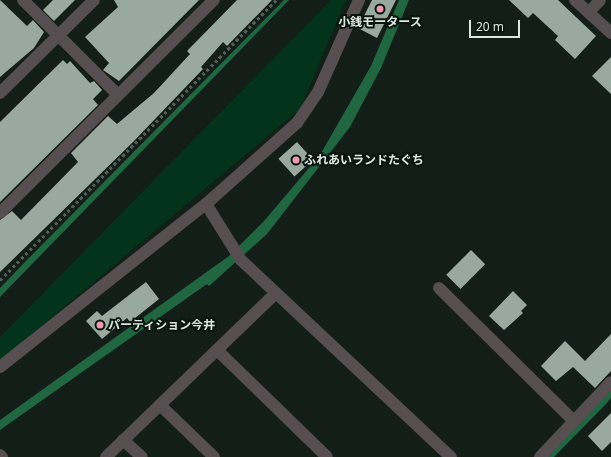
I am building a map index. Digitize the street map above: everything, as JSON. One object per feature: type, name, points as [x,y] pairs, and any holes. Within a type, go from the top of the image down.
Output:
[{"type":"street","points":[[23,0],[118,95]]},
{"type":"street","points":[[0,93],[94,0]]},
{"type":"street","points":[[0,213],[214,0]]},
{"type":"street","points":[[0,367],[206,204],[297,123],[318,92],[359,0]]},
{"type":"street","points":[[575,0],[611,33]]},
{"type":"street","points":[[589,12],[600,0]]},
{"type":"street","points":[[206,204],[241,260],[451,457]]},
{"type":"street","points":[[439,288],[574,421]]},
{"type":"street","points":[[106,457],[276,293]]},
{"type":"street","points":[[217,350],[327,457]]},
{"type":"street","points":[[540,457],[611,382]]},
{"type":"street","points":[[160,405],[214,457]]},
{"type":"street","points":[[124,440],[142,457]]},
{"type":"path","points":[[0,280],[276,0]]},
{"type":"shaded area","points":[[284,0],[289,0],[0,297],[0,288]]},
{"type":"shaded area","points":[[331,0],[346,0],[300,109],[0,361],[0,337]]},
{"type":"shaded area","points":[[399,0],[409,0],[381,68],[350,127],[267,234],[209,286],[207,284],[0,430],[0,420],[229,256],[264,221],[320,155],[371,66]]},
{"type":"shaded area","points":[[611,390],[611,398],[606,404],[554,457],[547,457]]},
{"type":"building","points":[[0,0],[27,26],[33,20],[44,32],[34,48],[0,77]]},
{"type":"building","points":[[53,0],[75,0],[54,21],[43,10]]},
{"type":"building","points":[[114,0],[199,0],[119,81],[103,70],[109,63],[85,37],[118,7]]},
{"type":"building","points":[[237,0],[272,0],[227,46],[223,42],[201,67],[203,69],[133,142],[0,272],[0,220],[12,211],[21,220],[78,162],[71,153],[108,116],[117,124],[154,93],[190,54],[187,51]]},
{"type":"building","points":[[372,0],[396,0],[377,38],[358,28]]},
{"type":"building","points":[[509,0],[558,0],[596,36],[575,59],[555,40],[558,36],[533,13],[528,18]]},
{"type":"building","points":[[611,57],[611,94],[592,76]]},
{"type":"building","points":[[63,60],[67,64],[70,61],[90,83],[94,81],[102,90],[93,99],[98,105],[0,202],[0,122]]},
{"type":"building","points":[[297,142],[313,160],[294,177],[278,159]]},
{"type":"building","points":[[471,250],[485,264],[460,289],[446,275]]},
{"type":"building","points":[[146,282],[159,299],[130,322],[127,318],[102,339],[86,321],[97,311],[102,316]]},
{"type":"building","points":[[513,291],[527,305],[521,311],[523,313],[504,330],[489,316]]},
{"type":"building","points":[[611,334],[611,371],[595,388],[573,367],[556,381],[541,366],[565,341],[585,361]]},
{"type":"building","points":[[611,413],[611,442],[602,451],[588,436]]},
{"type":"place","name":"小銭モータース","points":[[380,9]]},
{"type":"place","name":"ふれあいランドたぐち","points":[[296,160]]},
{"type":"place","name":"パーティション今井","points":[[100,325]]}]
